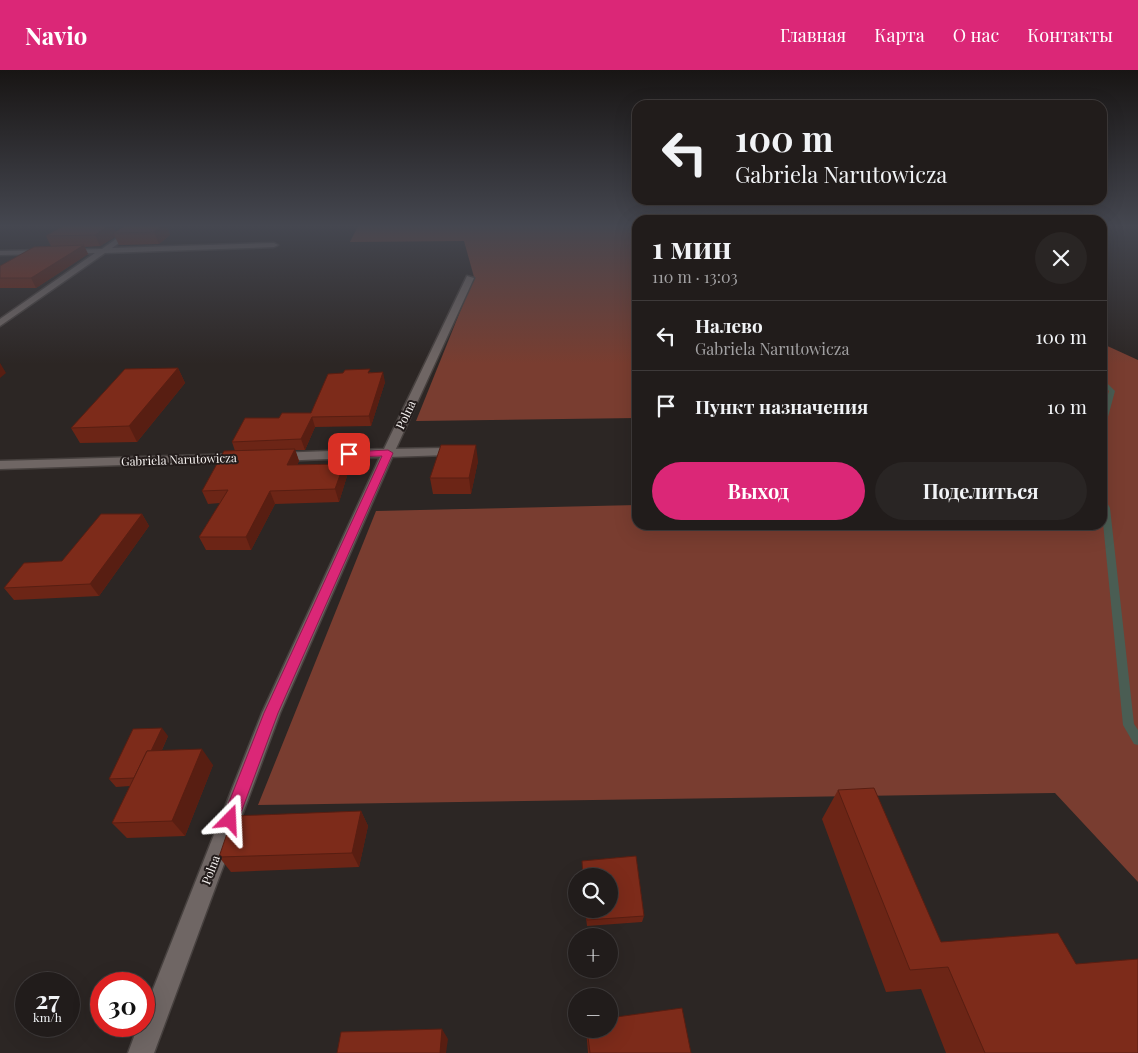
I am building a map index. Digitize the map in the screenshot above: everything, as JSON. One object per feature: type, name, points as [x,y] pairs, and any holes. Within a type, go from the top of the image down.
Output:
[{"type":"street","points":[[0,323],[75,272]]},
{"type":"street","name":"Polna","points":[[141,1053],[271,713],[388,453],[470,278]]},
{"type":"street","name":"Gabriela Narutowicza","points":[[0,465],[444,452]]},
{"type":"shaded area","points":[[473,272],[632,272],[632,418],[416,421],[474,277]]},
{"type":"shaded area","points":[[1107,346],[1138,360],[1138,882],[1055,793],[258,805],[376,511],[632,505],[632,530],[1107,530]]},
{"type":"building","points":[[0,272],[41,272],[31,278],[0,278]]},
{"type":"building","points":[[178,368],[129,426],[71,428],[125,369]]},
{"type":"building","points":[[370,369],[368,373],[383,372],[369,416],[312,417],[301,439],[232,442],[245,418],[279,418],[282,413],[311,413],[328,374],[343,373],[345,370]]},
{"type":"building","points":[[441,445],[476,445],[469,478],[430,478]]},
{"type":"building","points":[[295,449],[287,465],[344,464],[335,489],[270,491],[246,537],[199,537],[228,490],[202,491],[224,451]]},
{"type":"building","points":[[101,514],[142,514],[90,584],[4,588],[24,563],[62,561]]},
{"type":"building","points":[[162,728],[151,751],[147,751],[134,778],[109,779],[133,729]]},
{"type":"building","points":[[202,749],[172,821],[112,823],[147,751]]},
{"type":"building","points":[[874,788],[941,942],[1058,933],[1076,964],[1138,959],[1138,1053],[985,1053],[948,967],[910,970],[838,790]]},
{"type":"building","points":[[361,811],[352,853],[219,857],[233,816]]},
{"type":"building","points":[[636,856],[644,916],[618,918],[618,868],[582,868],[582,861]]},
{"type":"building","points":[[587,918],[616,918],[587,920]]},
{"type":"building","points":[[682,1008],[691,1053],[590,1053],[588,1038],[618,1038],[618,1017]]},
{"type":"building","points":[[442,1029],[440,1053],[337,1053],[341,1032]]},
{"type":"waterway","points":[[1107,386],[1112,391],[1107,410]]},
{"type":"waterway","points":[[1107,517],[1129,725],[1138,740]]},
{"type":"route","points":[[230,820],[271,713],[388,453],[349,454]]}]
